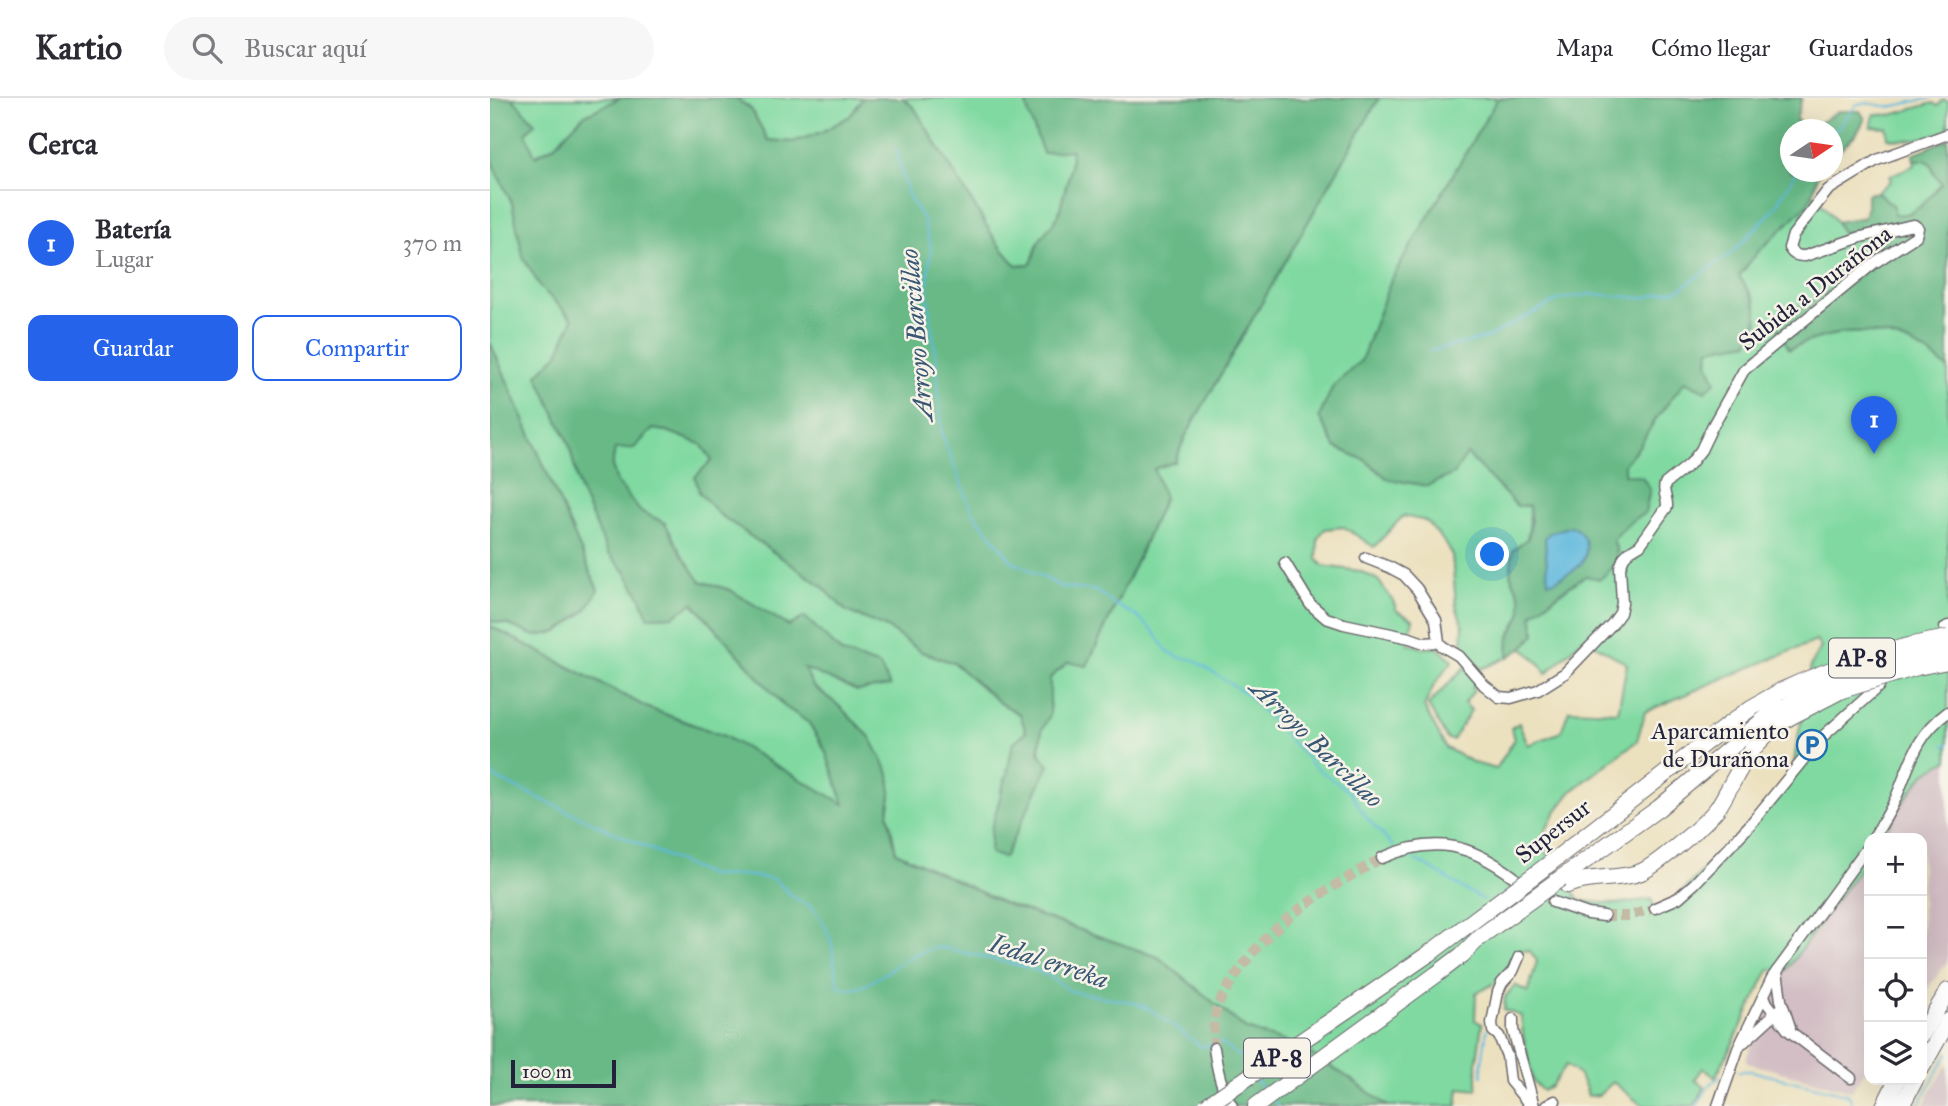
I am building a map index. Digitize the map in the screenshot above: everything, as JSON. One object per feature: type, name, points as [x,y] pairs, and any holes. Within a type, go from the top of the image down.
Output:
[{"type":"highway","name":"Supersur","points":[[1206,1106],[1430,953],[1751,708],[1785,705],[1824,672],[1947,631]]},
{"type":"highway","name":"Supersur","points":[[1564,881],[1785,705],[1828,684],[1872,668],[1948,650]]},
{"type":"highway","name":"AP-8","points":[[1256,1106],[1462,955],[1484,943],[1564,881],[1628,876],[1643,871],[1661,859],[1717,810],[1746,759],[1785,705],[1917,667],[1948,661]]},
{"type":"highway","points":[[1927,1026],[1948,991]]},
{"type":"highway","points":[[1927,1058],[1948,1021]]},
{"type":"highway","points":[[1884,1106],[1894,1085]]},
{"type":"highway","points":[[1901,1106],[1912,1085]]},
{"type":"street","name":"Subida a Durañona","points":[[1439,642],[1459,656],[1484,685],[1499,697],[1511,698],[1538,690],[1565,673],[1620,613],[1620,566],[1624,557],[1640,545],[1667,507],[1663,488],[1690,464],[1701,450],[1715,429],[1744,370],[1874,263],[1916,236],[1918,232],[1918,228],[1908,226],[1797,256],[1789,248],[1790,242],[1812,209],[1829,190],[1877,160],[1948,134]]},
{"type":"street","points":[[1285,563],[1310,604],[1326,618],[1424,643],[1439,642],[1436,620],[1417,589],[1404,575],[1366,558]]},
{"type":"street","points":[[1655,908],[1678,898],[1694,884],[1748,826],[1820,739],[1879,686]]},
{"type":"street","points":[[1877,833],[1895,800],[1918,743],[1948,712]]},
{"type":"street","points":[[1382,858],[1413,847],[1448,845],[1485,857],[1514,877]]},
{"type":"street","points":[[1718,1106],[1751,1018],[1774,974],[1864,852]]},
{"type":"street","points":[[1553,902],[1588,914],[1604,916]]},
{"type":"street","points":[[1519,957],[1498,992],[1492,1023],[1493,1031],[1499,1035],[1507,1056],[1510,1081],[1533,1106]]},
{"type":"street","points":[[1751,1018],[1765,998],[1774,974]]},
{"type":"street","points":[[1774,974],[1779,1007],[1792,1034]]},
{"type":"street","points":[[1765,998],[1769,997],[1779,1007]]},
{"type":"street","points":[[1738,1049],[1779,1007]]},
{"type":"street","points":[[1513,1019],[1513,1030],[1533,1106]]},
{"type":"street","points":[[1754,1031],[1770,1028],[1792,1034],[1851,1079]]},
{"type":"street","points":[[1214,1048],[1219,1075],[1232,1106]]},
{"type":"shaded area","points":[[1948,760],[1948,961],[1927,989],[1927,833],[1884,833],[1925,773]]},
{"type":"shaded area","points":[[1864,864],[1864,1073],[1852,1091],[1747,1063],[1746,1058],[1786,971]]},
{"type":"shaded area","points":[[1948,1064],[1948,1106],[1924,1106],[1930,1093]]},
{"type":"green space","points":[[490,98],[512,98],[535,123],[526,133],[535,156],[554,146],[583,116],[620,98],[735,98],[751,109],[768,140],[793,142],[822,132],[850,116],[863,98],[903,98],[915,109],[997,243],[1016,265],[1031,264],[1039,241],[1058,216],[1069,175],[1072,150],[1043,153],[1025,98],[1379,98],[1185,437],[1175,462],[1154,469],[1164,498],[1087,666],[1068,662],[1050,678],[1050,715],[1042,729],[1039,753],[1049,765],[1004,858],[990,853],[991,829],[1013,743],[1026,732],[1020,714],[1000,703],[954,663],[922,652],[887,628],[846,611],[822,586],[719,514],[699,492],[695,477],[712,460],[701,444],[667,431],[653,429],[634,448],[615,449],[612,466],[617,482],[640,511],[665,523],[700,581],[730,590],[789,626],[805,617],[842,653],[880,666],[890,686],[857,691],[804,668],[813,686],[838,705],[870,737],[889,773],[891,795],[888,814],[896,852],[1003,903],[1158,957],[1246,1029],[1298,1046],[1388,1106],[490,1106],[490,626],[648,708],[724,736],[844,804],[825,750],[809,723],[784,706],[693,603],[673,616],[648,617],[641,598],[624,570],[608,553],[580,490],[569,444],[537,375],[558,354],[573,319],[541,288],[523,257],[512,203],[493,165]]},
{"type":"green space","points":[[512,98],[620,98],[583,116],[554,146],[534,156]]},
{"type":"green space","points":[[735,98],[863,98],[850,116],[822,132],[793,142],[768,140],[751,109]]},
{"type":"green space","points":[[903,98],[1025,98],[1043,153],[1072,149],[1069,175],[1058,216],[1039,241],[1031,264],[1016,265],[998,244],[915,109]]},
{"type":"green space","points":[[1379,98],[1498,98],[1391,280],[1361,361],[1333,386],[1335,447],[1365,460],[1388,479],[1467,454],[1517,506],[1529,506],[1528,534],[1510,574],[1521,598],[1521,615],[1509,637],[1508,657],[1481,669],[1462,645],[1463,626],[1456,606],[1452,555],[1426,521],[1403,516],[1374,547],[1344,527],[1325,529],[1318,538],[1317,559],[1323,566],[1360,571],[1378,580],[1397,611],[1413,619],[1408,643],[1423,648],[1436,647],[1453,660],[1434,685],[1424,707],[1446,748],[1474,763],[1496,769],[1514,740],[1511,728],[1519,723],[1528,745],[1561,732],[1569,710],[1618,712],[1627,664],[1584,638],[1546,674],[1540,664],[1523,648],[1535,634],[1532,614],[1618,551],[1613,540],[1635,518],[1645,513],[1642,477],[1624,474],[1624,464],[1685,381],[1708,363],[1709,349],[1725,346],[1758,323],[1755,300],[1739,276],[1757,253],[1805,206],[1813,193],[1837,222],[1841,231],[1876,224],[1887,236],[1864,262],[1840,283],[1812,301],[1780,314],[1790,349],[1831,335],[1872,334],[1912,344],[1948,369],[1948,760],[1925,773],[1884,833],[1864,833],[1864,864],[1786,971],[1770,969],[1715,1077],[1703,1068],[1695,1080],[1705,1087],[1694,1106],[1643,1106],[1613,1082],[1599,1095],[1588,1096],[1580,1078],[1566,1065],[1551,1086],[1543,1091],[1533,1082],[1521,1016],[1504,1010],[1505,997],[1515,985],[1528,992],[1537,961],[1530,951],[1520,950],[1501,977],[1476,993],[1475,1020],[1482,1024],[1477,1060],[1477,1090],[1459,1088],[1457,1106],[1388,1106],[1298,1046],[1246,1029],[1158,957],[1003,903],[896,852],[888,814],[891,795],[888,773],[870,737],[838,705],[813,686],[804,667],[880,666],[842,653],[805,618],[789,626],[730,590],[700,581],[665,523],[640,511],[617,482],[612,466],[615,449],[653,429],[667,431],[701,444],[712,460],[719,514],[822,586],[846,611],[887,628],[922,652],[954,663],[1000,703],[1020,714],[1026,732],[1013,743],[1000,794],[1039,753],[1042,729],[1050,715],[1050,678],[1068,662],[1087,665],[1164,499],[1154,469],[1175,462],[1185,437]],"holes":[[[1816,641],[1821,647],[1811,665],[1793,779],[1669,905],[1655,911],[1652,899],[1616,904],[1580,901],[1545,849],[1543,835],[1572,791],[1637,741],[1645,712]]]},
{"type":"green space","points":[[1498,98],[1802,98],[1796,119],[1780,119],[1780,182],[1816,182],[1806,206],[1757,253],[1739,276],[1756,308],[1756,322],[1749,342],[1709,349],[1708,363],[1716,382],[1705,391],[1685,381],[1624,464],[1624,474],[1642,477],[1650,489],[1645,513],[1635,518],[1613,540],[1617,558],[1610,571],[1600,579],[1586,576],[1532,614],[1535,634],[1523,648],[1508,657],[1509,637],[1521,615],[1521,598],[1510,574],[1513,550],[1528,538],[1531,523],[1529,506],[1517,506],[1467,454],[1454,474],[1427,486],[1388,479],[1365,460],[1335,447],[1319,417],[1333,386],[1361,361],[1391,280]]},
{"type":"green space","points":[[1943,100],[1948,101],[1948,131],[1903,140],[1888,138],[1887,128],[1871,127],[1874,114],[1891,115],[1933,103],[1938,106]]},
{"type":"green space","points":[[1839,111],[1860,111],[1865,119],[1857,133],[1843,147],[1843,119],[1826,119]]},
{"type":"green space","points":[[1948,139],[1948,369],[1912,344],[1872,333],[1831,335],[1789,349],[1775,323],[1780,314],[1812,301],[1840,283],[1864,262],[1887,236],[1876,224],[1849,234],[1841,231],[1837,222],[1864,217],[1867,194],[1877,192],[1894,206],[1894,214],[1902,215],[1915,210],[1942,183],[1931,164],[1925,160],[1914,160],[1913,154]]},
{"type":"green space","points":[[490,140],[493,165],[512,203],[523,257],[541,288],[573,319],[558,354],[537,375],[569,444],[580,490],[608,553],[624,570],[641,598],[648,617],[673,616],[693,603],[784,706],[809,723],[825,750],[844,804],[724,736],[648,708],[490,626],[490,621],[507,624],[535,636],[558,632],[586,610],[598,590],[490,342]]},
{"type":"green space","points":[[1914,160],[1925,160],[1931,164],[1942,183],[1915,210],[1902,215],[1894,214],[1885,198],[1877,192],[1891,181],[1889,176],[1915,165]]},
{"type":"green space","points":[[490,342],[598,590],[586,610],[558,632],[535,636],[507,624],[490,621]]},
{"type":"green space","points":[[1465,667],[1479,682],[1472,688],[1474,691],[1464,703],[1471,710],[1453,740],[1447,739],[1428,705]]},
{"type":"water","points":[[1572,526],[1585,540],[1585,557],[1575,569],[1548,582],[1545,538],[1549,533]]},
{"type":"waterway","points":[[1843,122],[1857,104],[1890,107],[1931,98]]},
{"type":"waterway","name":"Arroyo Barcillao","points":[[896,149],[908,195],[923,219],[931,247],[927,293],[936,357],[942,434],[971,510],[1012,561],[1062,587],[1097,591],[1136,616],[1155,633],[1167,651],[1181,658],[1192,659],[1248,695],[1315,767],[1349,791],[1367,818],[1393,846]]},
{"type":"waterway","points":[[1430,351],[1486,338],[1560,299],[1593,294],[1642,298],[1680,289],[1732,253],[1774,209],[1790,182]]},
{"type":"waterway","points":[[1944,746],[1948,744]]},
{"type":"waterway","name":"Iedal erreka","points":[[490,773],[497,779],[710,876],[742,875],[774,879],[796,899],[813,908],[825,925],[831,940],[838,985],[854,989],[871,982],[912,956],[940,947],[1030,968],[1047,975],[1070,991],[1132,1002],[1148,1008],[1202,1047],[1219,1042],[1243,1059],[1248,1070]]},
{"type":"waterway","name":"Arroyo Barcillao","points":[[1415,860],[1485,900]]},
{"type":"waterway","name":"Arroyo Barcillao","points":[[1482,1076],[1487,1029]]},
{"type":"waterway","points":[[1918,1106],[1948,1053]]},
{"type":"waterway","name":"Arroyo Barcillao","points":[[1739,1071],[1751,1071],[1846,1094],[1850,1097],[1852,1106]]},
{"type":"waterway","name":"Arroyo Barcillao","points":[[1697,1106],[1710,1085],[1721,1076]]},
{"type":"waterway","name":"Iedal erreka","points":[[1256,1080],[1266,1092]]},
{"type":"waterway","name":"Iedal erreka","points":[[1274,1101],[1278,1106]]},
{"type":"tunnel","points":[[1214,1048],[1214,1021],[1221,998],[1249,957],[1265,939],[1300,909],[1382,858]]},
{"type":"tunnel","points":[[1604,916],[1629,916],[1655,908]]},
{"type":"place","name":"Batería","points":[[1874,454]]},
{"type":"place","name":"Aparcamiento de Durañona","points":[[1812,745]]}]
